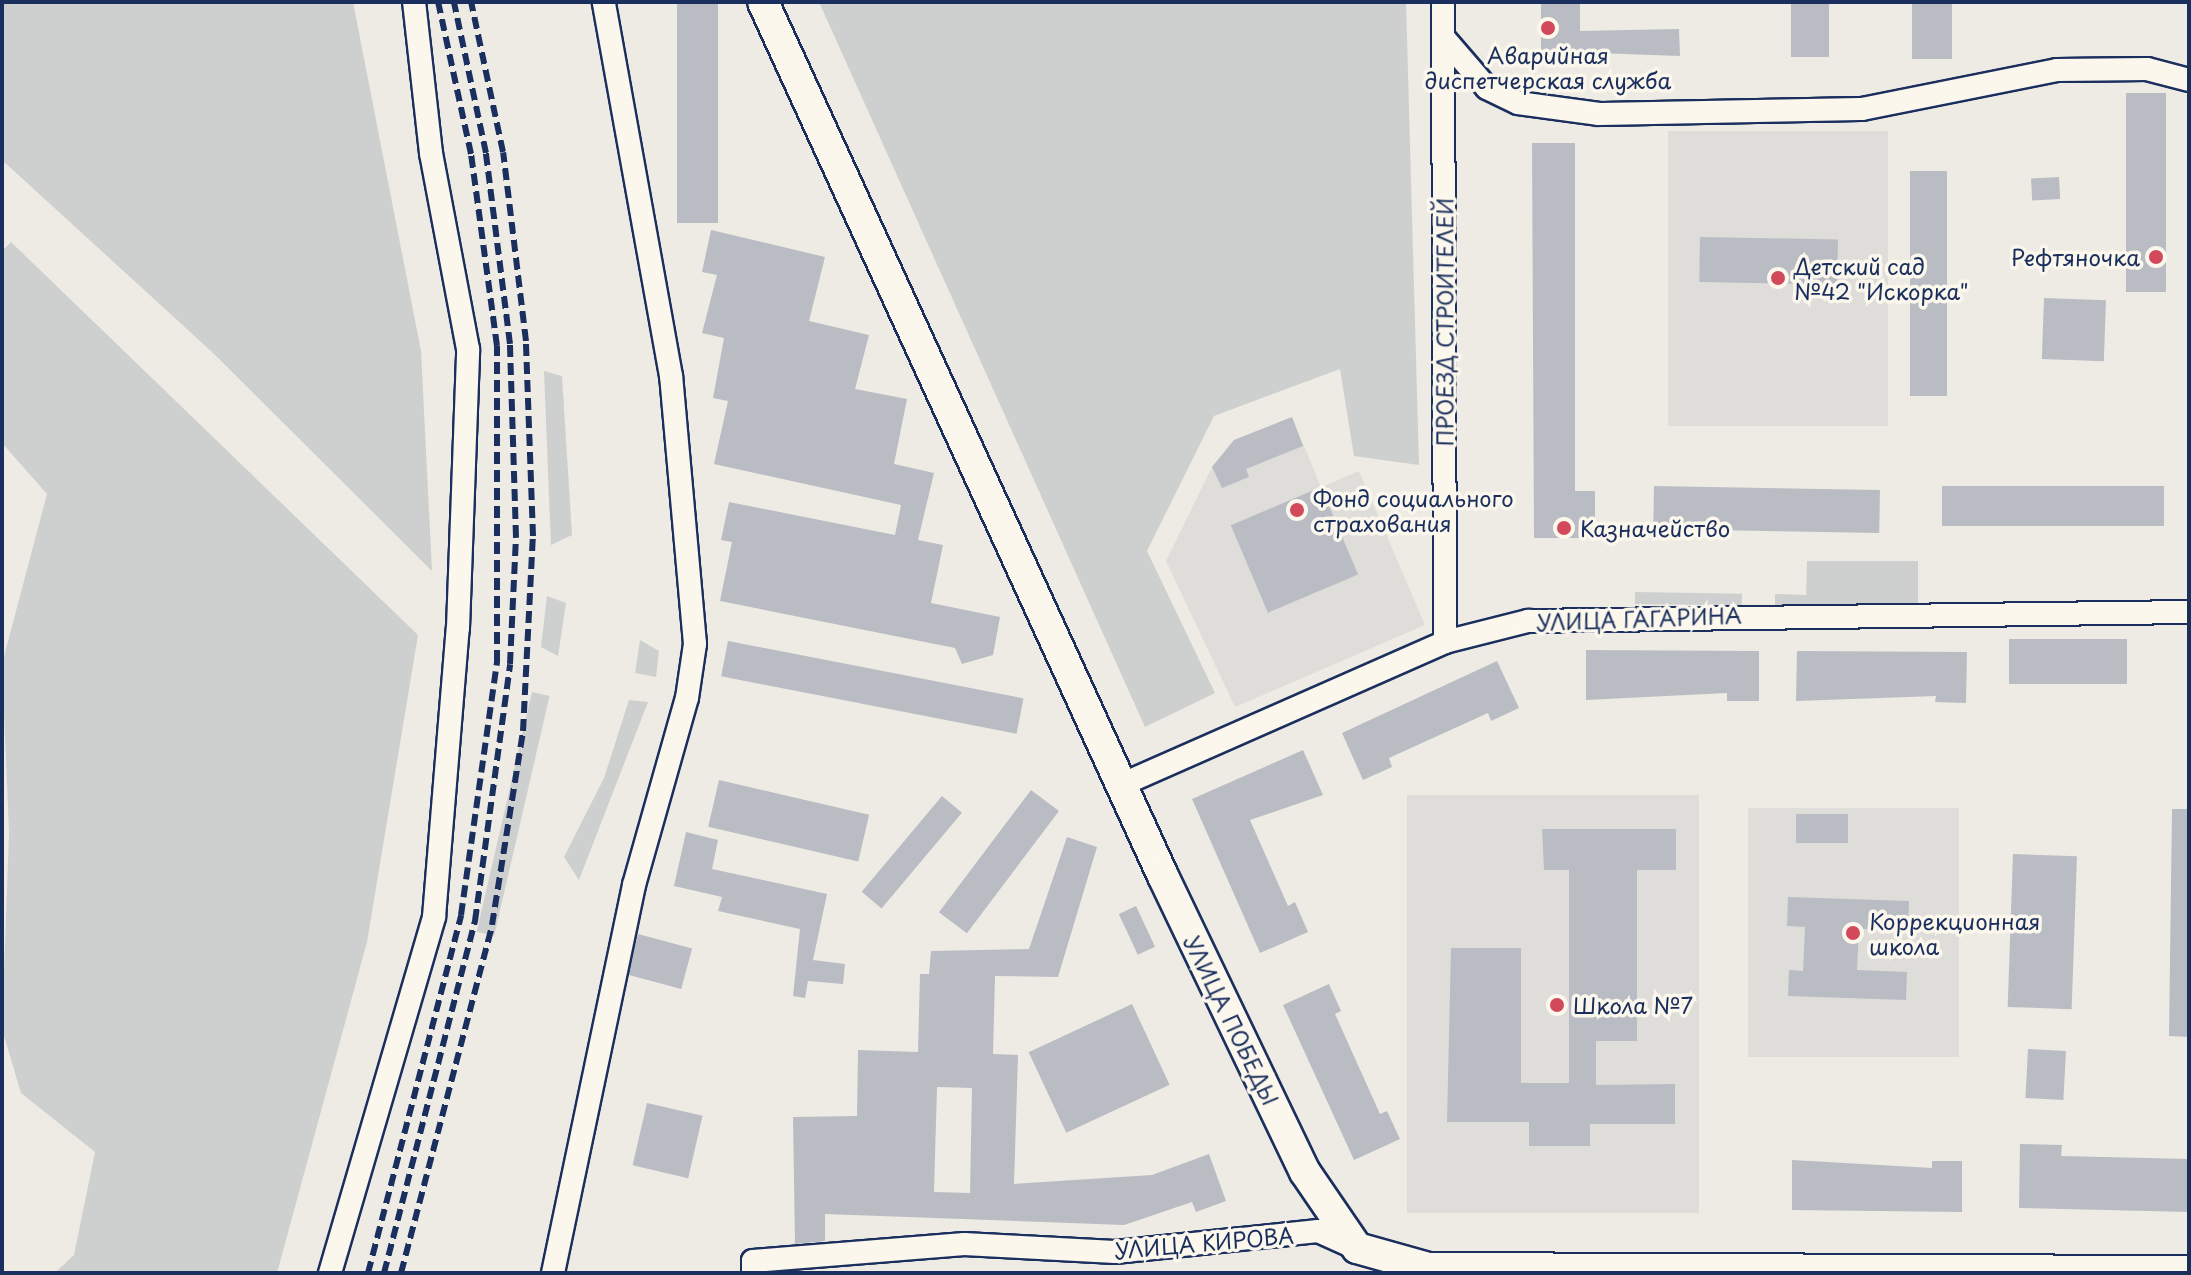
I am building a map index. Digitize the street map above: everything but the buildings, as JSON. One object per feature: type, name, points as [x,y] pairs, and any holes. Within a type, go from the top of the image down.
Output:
[{"type":"street","points":[[330,1273],[434,917],[458,628],[468,349],[455,248],[431,153],[414,2]]},
{"type":"street","points":[[553,1273],[634,885],[687,698],[695,644],[671,376],[604,2]]},
{"type":"street","name":"УЛИЦА ПОБЕДЫ","points":[[763,2],[1121,785],[1305,1172],[1357,1248]]},
{"type":"street","name":"ПРОЕЗД СТРОИТЕЛЕЙ","points":[[1443,2],[1445,642]]},
{"type":"street","points":[[1443,37],[1487,88],[1518,103],[1599,114],[1862,109],[2057,70],[2147,69],[2189,80]]},
{"type":"street","name":"УЛИЦА ГАГАРИНА","points":[[1121,785],[1445,642],[1571,617],[2189,612]]},
{"type":"street","name":"УЛИЦА КИРОВА","points":[[753,1273],[753,1261],[964,1244],[1115,1252],[1318,1231],[1357,1248],[1428,1268],[2189,1271]]},
{"type":"shaded area","points":[[2,2],[353,2],[421,351],[432,571],[212,352],[2,160]]},
{"type":"shaded area","points":[[819,2],[1406,2],[1419,465],[1354,456],[1340,369],[1214,416],[1147,551],[1215,693],[1145,727]]},
{"type":"shaded area","name":"Детский сад №42 \"Искорка\"","points":[[1668,131],[1888,131],[1888,426],[1668,426]]},
{"type":"shaded area","points":[[11,242],[418,635],[367,942],[277,1273],[55,1273],[74,1255],[95,1152],[21,1093],[2,1029],[9,832],[2,664],[47,494],[2,443],[2,251]]},
{"type":"shaded area","points":[[544,371],[562,376],[572,535],[551,545]]},
{"type":"shaded area","points":[[1292,417],[1321,487],[1359,471],[1425,625],[1235,707],[1166,561],[1212,467],[1234,440]]},
{"type":"shaded area","points":[[1807,561],[1918,561],[1918,607],[1775,605],[1775,594],[1806,595]]},
{"type":"shaded area","points":[[1635,592],[1742,594],[1742,606],[1635,604]]},
{"type":"shaded area","points":[[547,596],[566,603],[558,656],[541,647]]},
{"type":"shaded area","points":[[640,640],[659,651],[656,677],[635,673]]},
{"type":"shaded area","points":[[532,692],[550,696],[494,936],[477,932]]},
{"type":"shaded area","points":[[629,700],[648,702],[579,880],[564,857],[604,778]]},
{"type":"shaded area","name":"Школа №7","points":[[1407,795],[1699,795],[1699,1213],[1407,1213]]},
{"type":"shaded area","name":"Коррекционная школа","points":[[1748,808],[1959,808],[1959,1057],[1748,1057]]},
{"type":"railway","points":[[368,1273],[461,915],[497,662],[497,346],[471,154],[438,2]]},
{"type":"railway","points":[[384,1273],[475,921],[510,664],[516,537],[510,344],[486,153],[454,2]]},
{"type":"railway","points":[[401,1273],[492,925],[523,731],[533,536],[526,341],[503,152],[471,2]]},
{"type":"place","name":"Аварийная диспетчерская служба","points":[[1548,28]]},
{"type":"place","name":"Рефтяночка","points":[[2156,257]]},
{"type":"place","name":"Детский сад №42 \"Искорка\"","points":[[1778,278]]},
{"type":"place","name":"Фонд социального страхования","points":[[1297,510]]},
{"type":"place","name":"Казначейство","points":[[1564,528]]},
{"type":"place","name":"Коррекционная школа","points":[[1853,933]]},
{"type":"place","name":"Школа №7","points":[[1557,1005]]}]
